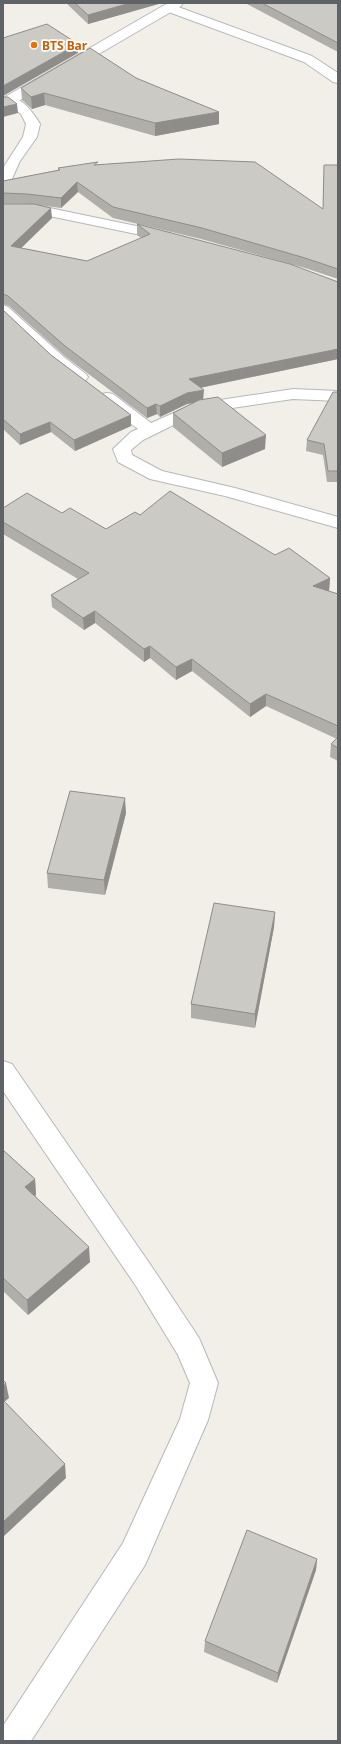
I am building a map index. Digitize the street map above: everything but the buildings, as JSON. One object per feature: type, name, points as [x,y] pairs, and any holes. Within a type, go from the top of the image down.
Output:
[{"type":"street","points":[[6,101],[174,5],[308,59],[338,79]]},
{"type":"street","points":[[3,183],[13,161],[30,137],[33,124],[26,112],[6,101]]},
{"type":"street","points":[[3,208],[35,209],[148,231],[178,239]]},
{"type":"street","points":[[3,310],[59,361],[149,429]]},
{"type":"street","points":[[338,396],[293,394],[194,409],[149,429],[125,445],[122,449],[124,458],[156,475],[229,492],[338,523]]},
{"type":"street","points":[[3,1071],[153,1291],[189,1347],[204,1383],[194,1420],[134,1554],[12,1741]]},
{"type":"place","name":"BTS Bar","points":[[34,45]]}]
